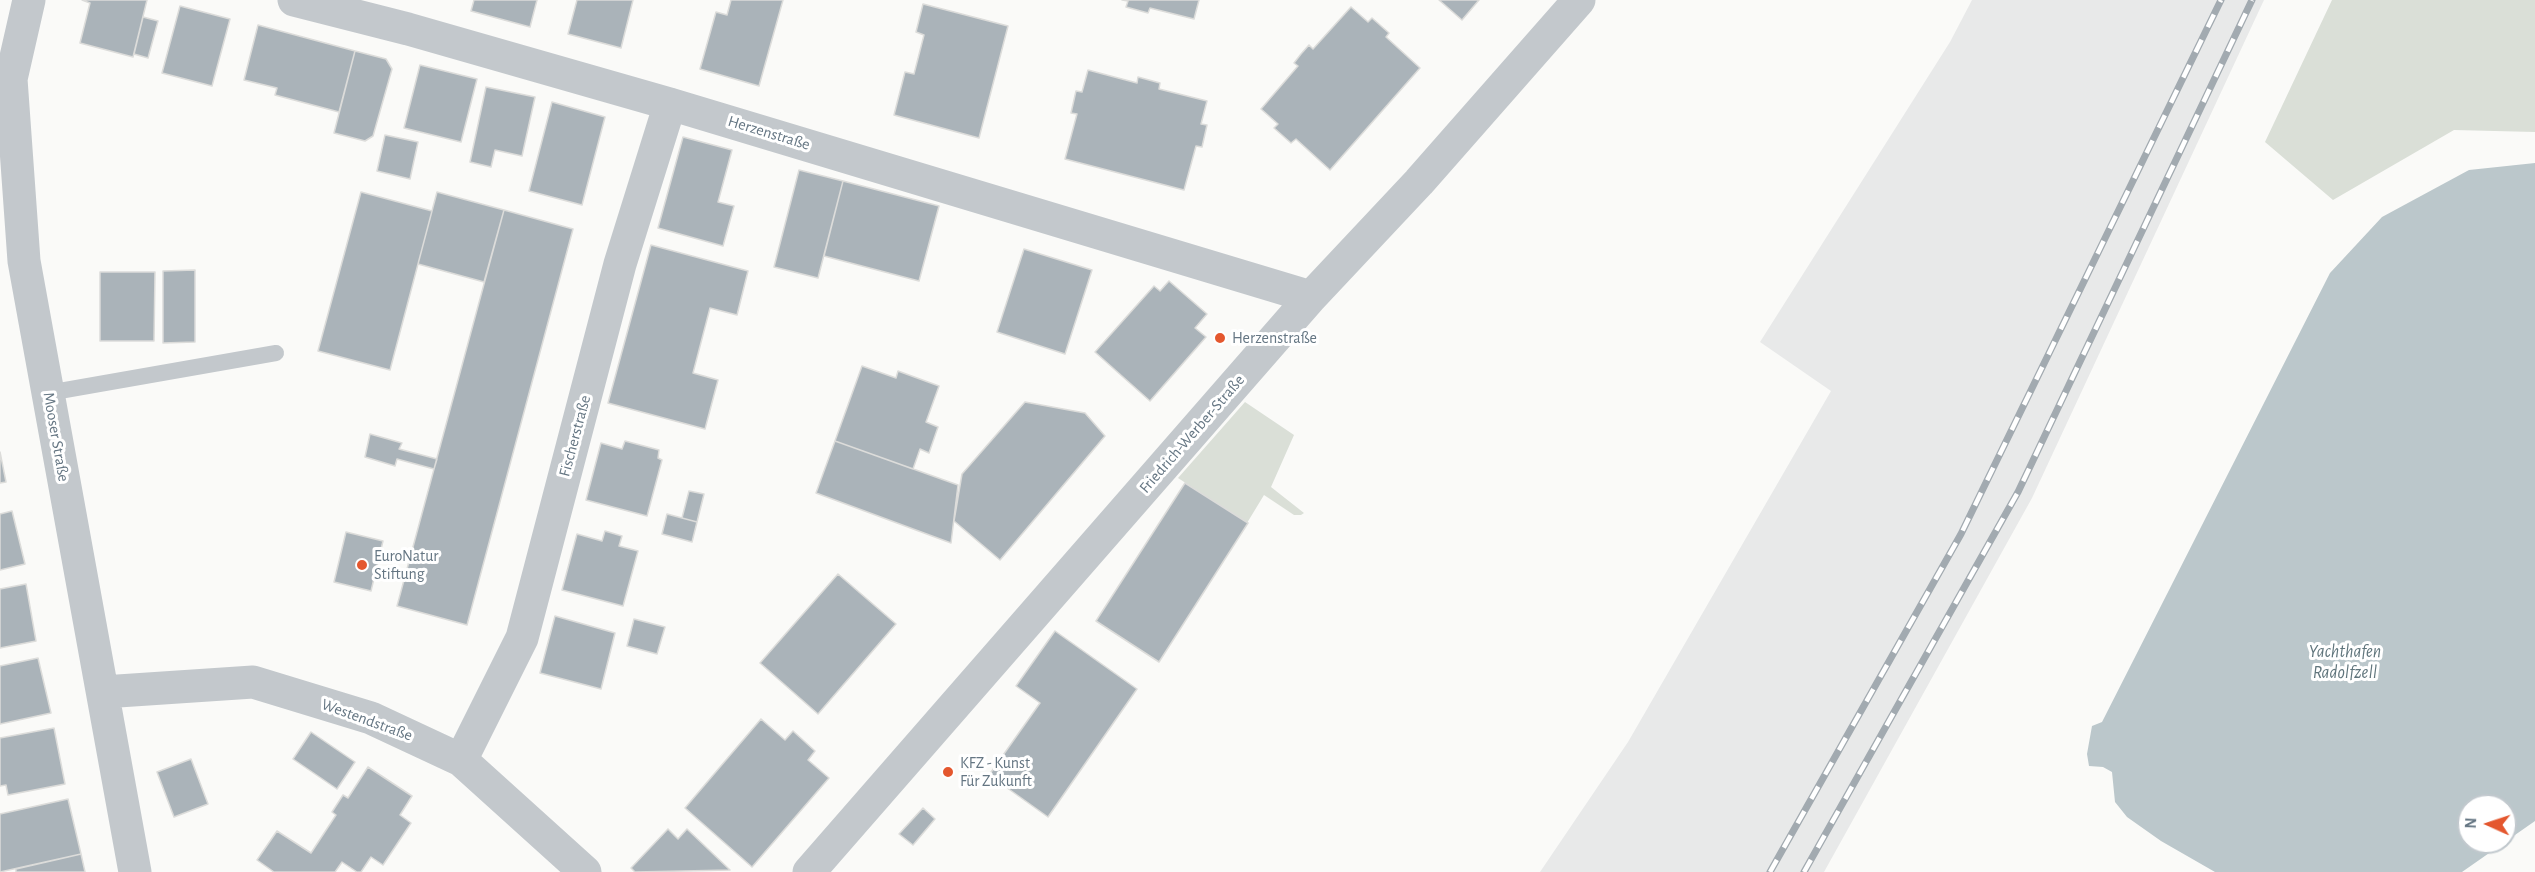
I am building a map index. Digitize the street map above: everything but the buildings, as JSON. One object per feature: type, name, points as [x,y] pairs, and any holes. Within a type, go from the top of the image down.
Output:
[{"type":"street","name":"Mooser Straße","points":[[29,0],[6,81],[24,261],[135,872]]},
{"type":"street","name":"Herzenstraße","points":[[294,0],[408,29],[670,104],[1311,297]]},
{"type":"street","name":"Friedrich-Werber-Straße","points":[[809,872],[1311,297],[1419,182],[1579,0]]},
{"type":"street","name":"Fischerstraße","points":[[461,760],[522,638],[620,264],[670,104]]},
{"type":"street","name":"Westendstraße","points":[[103,692],[253,682],[371,718],[461,760],[585,872]]},
{"type":"lane","points":[[48,393],[276,352]]},
{"type":"shaded area","points":[[1972,0],[2264,0],[2032,498],[1824,872],[1540,872],[1628,742],[1831,391],[1760,342],[1950,42]]},
{"type":"shaded area","points":[[2332,0],[2535,0],[2535,132],[2454,130],[2333,200],[2265,142]]},
{"type":"shaded area","points":[[1245,402],[1294,435],[1271,487],[1304,513],[1301,515],[1294,515],[1264,495],[1247,523],[1178,478]]},
{"type":"water","name":"Yachthafen Radolfzell","points":[[2535,163],[2535,821],[2517,834],[2517,794],[2457,794],[2457,854],[2488,854],[2462,872],[2215,872],[2161,841],[2127,817],[2115,802],[2112,772],[2103,767],[2089,766],[2087,754],[2092,726],[2102,722],[2330,273],[2382,217],[2469,170]]},
{"type":"railway","points":[[1770,872],[1961,534],[2221,0]]},
{"type":"railway","points":[[1804,872],[2018,492],[2252,0]]},
{"type":"place","name":"Herzenstraße","points":[[1220,338]]},
{"type":"place","name":"EuroNatur Stiftung","points":[[362,565]]},
{"type":"place","name":"KFZ - Kunst Für Zukunft","points":[[948,772]]}]
